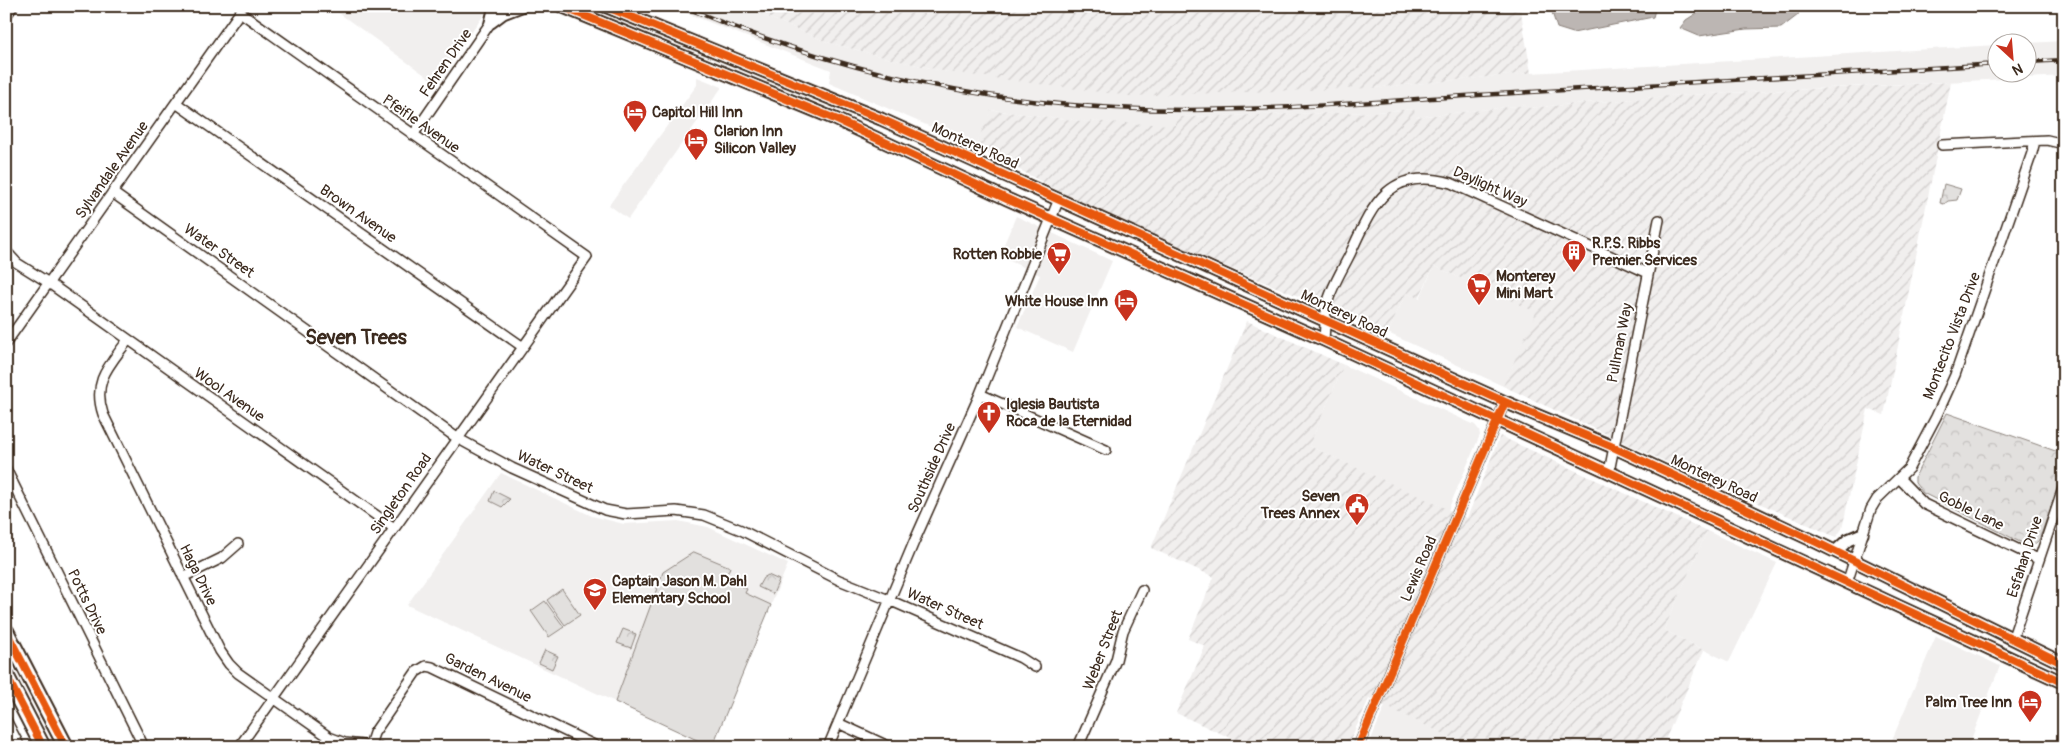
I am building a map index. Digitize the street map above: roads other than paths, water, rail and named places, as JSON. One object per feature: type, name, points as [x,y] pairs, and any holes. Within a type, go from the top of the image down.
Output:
[{"type":"highway","points":[[6,631],[66,747]]},
{"type":"highway","points":[[6,675],[43,747]]},
{"type":"main road","points":[[491,22],[495,6]]},
{"type":"main road","points":[[491,22],[503,13],[521,6]]},
{"type":"main road","points":[[561,6],[805,107],[1051,217],[1498,420],[2064,683]]},
{"type":"main road","name":"Monterey Road","points":[[605,6],[881,119],[1505,402],[1613,447],[1836,551],[2064,664]]},
{"type":"main road","points":[[805,107],[811,90]]},
{"type":"main road","points":[[1836,551],[1848,540],[1862,534]]},
{"type":"street","points":[[6,16],[14,6]]},
{"type":"street","name":"Fehren Drive","points":[[413,135],[502,6]]},
{"type":"street","name":"Sylvandale Avenue","points":[[6,343],[240,12]]},
{"type":"street","name":"Pfeifle Avenue","points":[[240,12],[587,257]]},
{"type":"street","name":"Brown Avenue","points":[[176,103],[523,347]]},
{"type":"street","points":[[1942,145],[2035,141],[2056,141],[2064,144]]},
{"type":"street","name":"Montecito Vista Drive","points":[[1847,583],[1862,534],[1874,505],[1909,468],[1936,417],[1955,375],[2034,149],[2035,141]]},
{"type":"street","name":"Daylight Way","points":[[1324,340],[1327,303],[1367,216],[1376,202],[1396,186],[1419,179],[1435,179],[1451,183],[1648,273]]},
{"type":"street","name":"Water Street","points":[[113,193],[457,438],[512,468],[597,507],[626,514],[676,511],[704,515],[741,530],[839,580],[1021,658],[1034,667]]},
{"type":"street","name":"Southside Drive","points":[[828,747],[889,600],[980,394],[1059,199]]},
{"type":"street","name":"Pullman Way","points":[[1609,472],[1659,220]]},
{"type":"street","name":"Wool Avenue","points":[[6,251],[17,263],[50,283],[394,528]]},
{"type":"street","name":"Singleton Road","points":[[239,747],[587,257]]},
{"type":"street","name":"Haga Drive","points":[[128,340],[103,375],[99,388],[99,401],[103,414],[220,652],[229,664],[329,737],[345,743],[374,746]]},
{"type":"street","points":[[980,394],[1106,450]]},
{"type":"street","name":"Lewis Road","points":[[1358,747],[1505,402]]},
{"type":"street","name":"Potts Drive","points":[[6,469],[144,747]]},
{"type":"street","name":"Goble Lane","points":[[1899,478],[1924,504],[2038,559]]},
{"type":"street","name":"Esfahan Drive","points":[[2013,638],[2064,486]]},
{"type":"street","points":[[183,577],[222,558],[238,544]]},
{"type":"street","name":"Weber Street","points":[[1078,747],[1116,660],[1123,631],[1142,590]]},
{"type":"street","name":"Garden Avenue","points":[[374,746],[374,733],[416,672],[426,666],[432,667],[598,747]]},
{"type":"street","points":[[6,720],[20,747]]},
{"type":"street","points":[[838,723],[890,747]]},
{"type":"railway","points":[[682,6],[787,46],[894,76],[1004,97],[1116,108],[1211,110],[1306,106],[1988,65]]},
{"type":"railway","points":[[2038,61],[2064,60]]},
{"type":"place","name":"Capitol Hill Inn","points":[[635,133]]},
{"type":"place","name":"Clarion Inn Silicon Valley","points":[[696,161]]},
{"type":"place","name":"R.P.S. Ribbs Premier Services","points":[[1574,273]]},
{"type":"place","name":"Rotten Robbie","points":[[1059,275]]},
{"type":"place","name":"Monterey Mini Mart","points":[[1479,306]]},
{"type":"place","name":"White House Inn","points":[[1126,322]]},
{"type":"place","name":"Iglesia Bautista Roca de la Eternidad","points":[[989,434]]},
{"type":"place","name":"Seven Trees Annex","points":[[1357,526]]},
{"type":"place","name":"Captain Jason M. Dahl Elementary School","points":[[595,611]]},
{"type":"place","name":"Palm Tree Inn","points":[[2030,723]]},
{"type":"district","name":"Seven Trees","points":[[356,337]]}]
